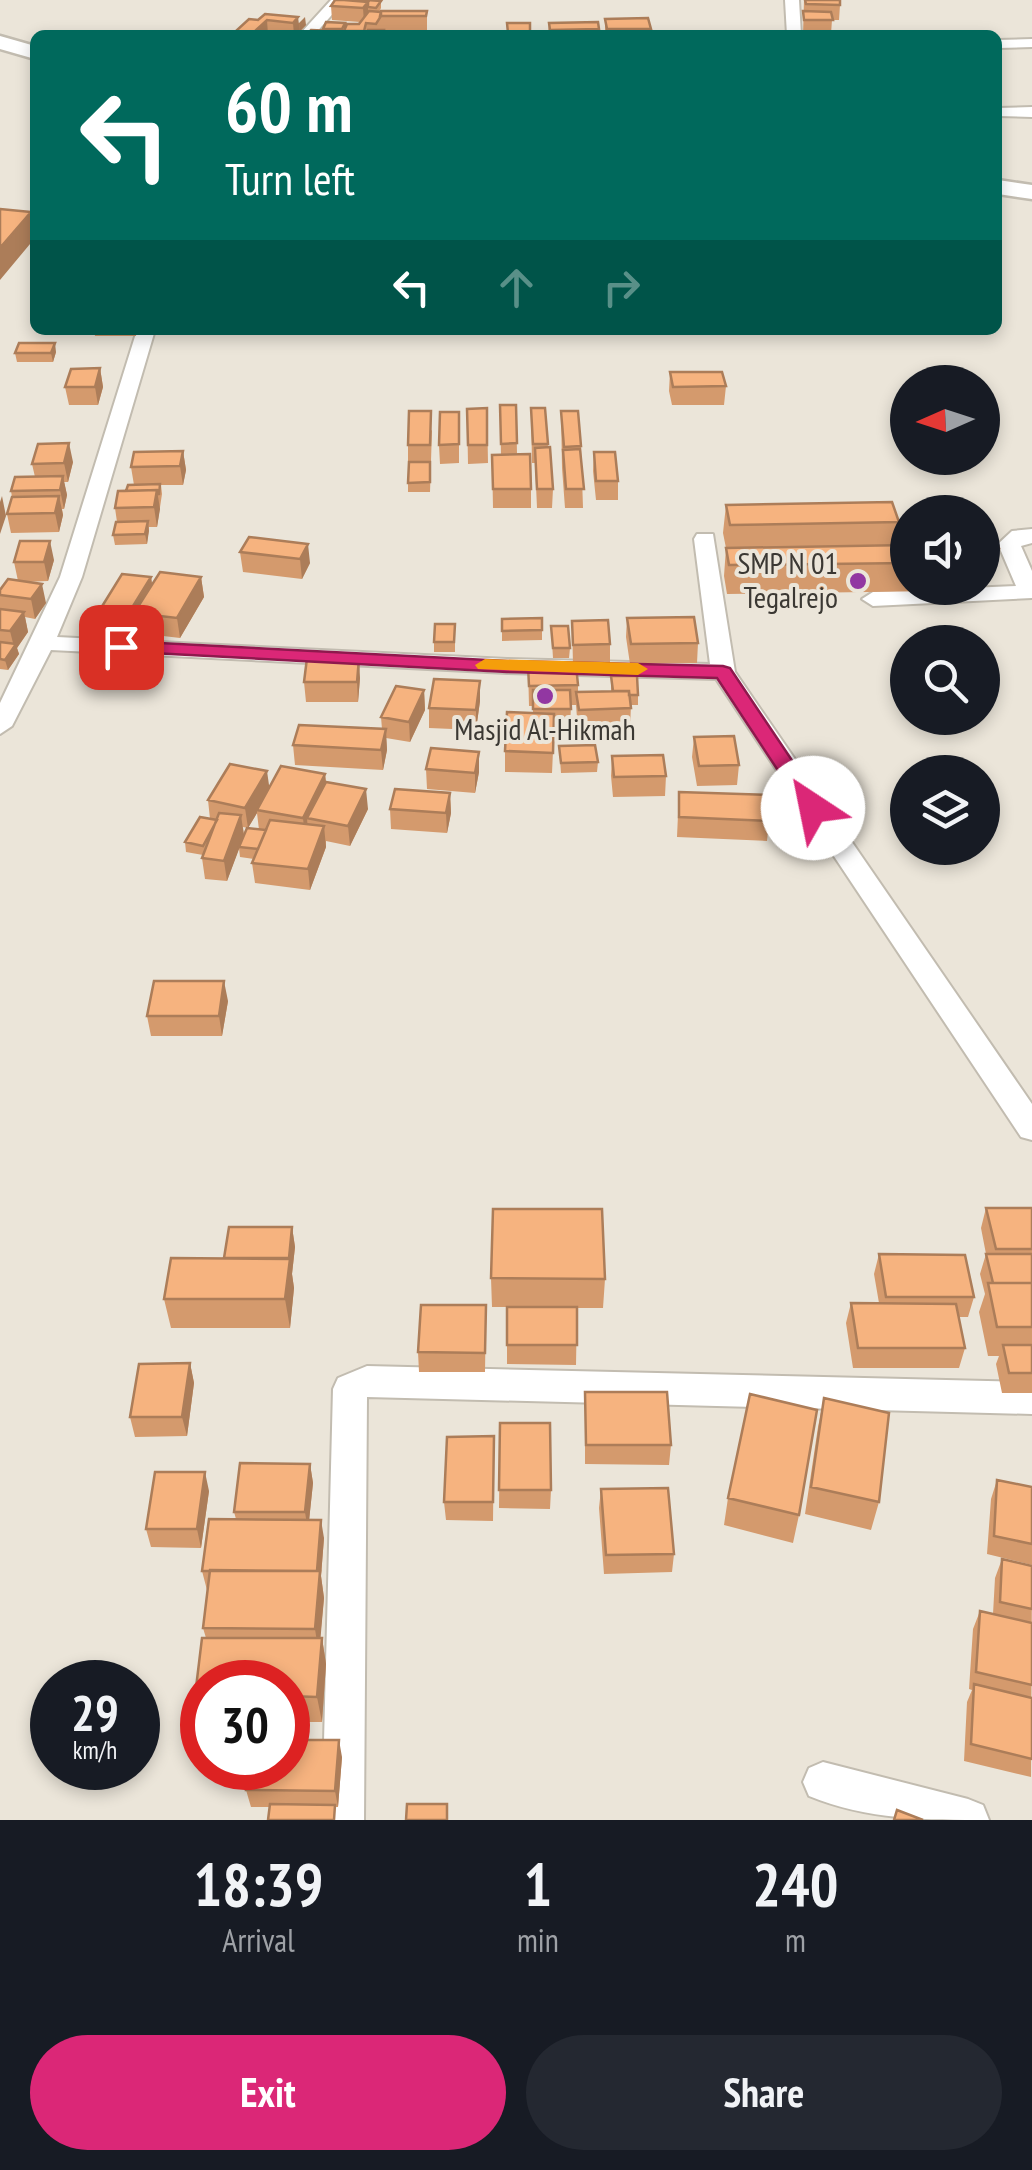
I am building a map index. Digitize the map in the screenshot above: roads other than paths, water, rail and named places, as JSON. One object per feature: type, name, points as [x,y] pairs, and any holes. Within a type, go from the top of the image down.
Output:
[{"type":"street","points":[[311,30],[338,0]]},
{"type":"street","points":[[792,0],[794,30]]},
{"type":"street","points":[[0,42],[30,51]]},
{"type":"street","points":[[1002,44],[1032,43]]},
{"type":"street","points":[[1002,112],[1032,112]]},
{"type":"street","points":[[1002,188],[1032,192]]},
{"type":"street","points":[[0,726],[44,644],[71,577],[144,335]]},
{"type":"street","points":[[873,598],[1030,592],[1009,544],[1020,536],[1032,536]]},
{"type":"street","points":[[705,540],[723,672],[1032,1128]]},
{"type":"street","points":[[44,644],[723,672]]},
{"type":"street","points":[[343,1820],[350,1389],[367,1381],[1032,1398]]},
{"type":"street","points":[[823,1782],[968,1820]]},
{"type":"place","name":"SMP N 01 Tegalrejo","points":[[858,581]]},
{"type":"place","name":"Masjid Al-Hikmah","points":[[545,696]]}]
